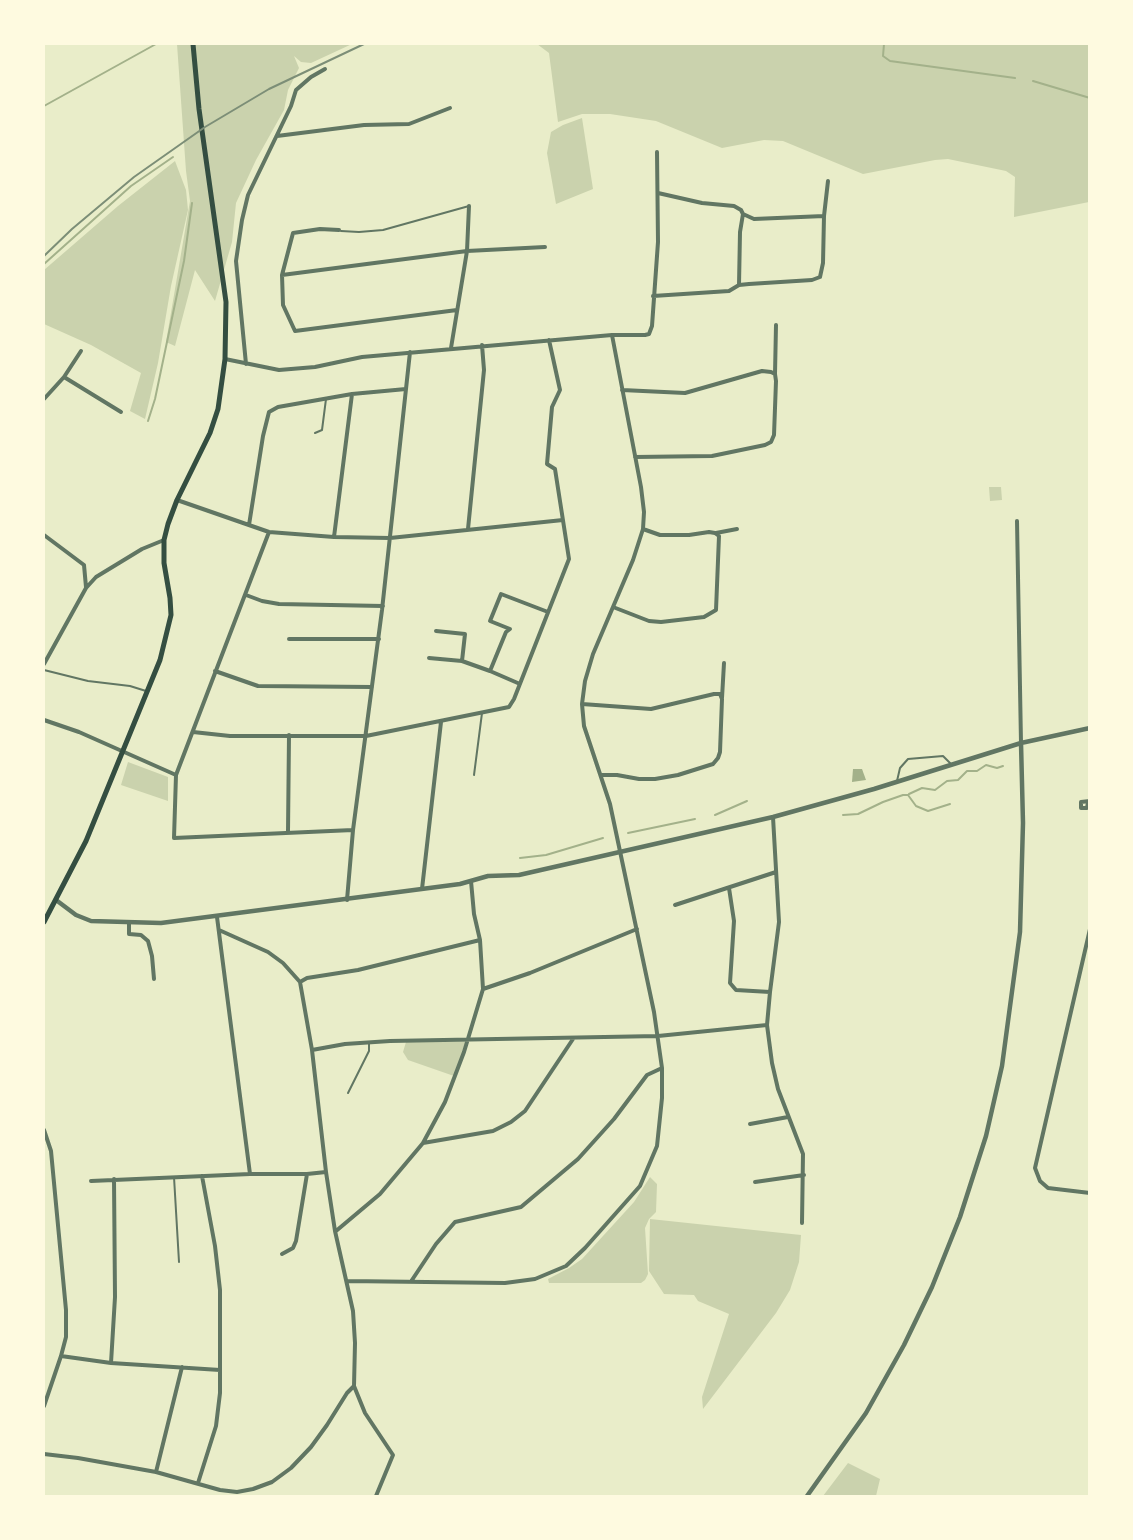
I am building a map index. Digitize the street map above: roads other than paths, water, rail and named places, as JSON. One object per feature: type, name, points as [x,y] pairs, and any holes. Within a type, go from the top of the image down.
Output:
[{"type":"main road","points":[[44,922],[82,850],[160,660],[171,615],[164,563],[164,540],[177,500],[217,416],[225,359],[226,302],[199,109],[194,44]]},
{"type":"street","points":[[246,364],[236,261],[248,195],[291,106],[296,90],[325,69]]},
{"type":"street","points":[[277,136],[364,125],[410,124],[450,108]]},
{"type":"street","points":[[225,359],[279,370],[315,367],[362,357],[451,348],[549,339],[649,334],[652,326],[658,242],[657,152]]},
{"type":"street","points":[[653,296],[729,291],[739,285],[812,280],[820,277],[823,263],[824,216],[828,181]]},
{"type":"street","points":[[658,193],[702,203],[734,206],[743,214],[754,219],[824,216]]},
{"type":"street","points":[[451,348],[467,252],[469,206]]},
{"type":"street","points":[[739,285],[740,232],[743,214]]},
{"type":"street","points":[[339,230],[321,229],[293,233],[282,275],[283,304],[295,331],[457,310]]},
{"type":"street","points":[[282,275],[467,252],[545,248]]},
{"type":"street","points":[[635,457],[712,456],[771,442],[774,435],[776,325]]},
{"type":"street","points":[[347,1281],[412,1280],[505,1283],[535,1279],[566,1266],[640,1186],[657,1146],[662,1098],[662,1068],[658,1036],[620,852],[601,775],[584,726],[582,704],[590,663],[633,560],[643,529],[644,512],[641,487],[612,335]]},
{"type":"street","points":[[193,732],[230,736],[366,736],[508,707],[514,699],[569,559],[555,469],[547,464],[552,407],[560,390],[549,339]]},
{"type":"street","points":[[468,529],[484,370],[482,345]]},
{"type":"street","points":[[44,399],[64,377],[81,351]]},
{"type":"street","points":[[347,900],[353,830],[383,606],[410,352]]},
{"type":"street","points":[[622,390],[685,393],[762,371],[775,374]]},
{"type":"street","points":[[64,377],[121,412]]},
{"type":"street","points":[[249,525],[269,412],[275,408],[352,394],[406,389]]},
{"type":"street","points":[[334,537],[352,394]]},
{"type":"street","points":[[177,500],[269,532],[334,537],[390,538],[563,520]]},
{"type":"street","points":[[807,1497],[866,1413],[932,1287],[960,1217],[986,1136],[1002,1066],[1020,932],[1023,823],[1017,520]]},
{"type":"street","points":[[643,529],[660,535],[715,533],[737,529]]},
{"type":"street","points":[[269,532],[176,776],[174,838],[353,830]]},
{"type":"street","points":[[613,607],[649,621],[660,622],[704,617],[711,614],[716,610],[720,545],[719,536],[715,533]]},
{"type":"street","points":[[44,535],[49,541],[84,564],[86,588]]},
{"type":"street","points":[[44,664],[86,588],[96,576],[142,549],[164,540]]},
{"type":"street","points":[[490,671],[510,629],[489,621],[501,594],[548,612]]},
{"type":"street","points":[[246,595],[279,604],[383,606]]},
{"type":"street","points":[[436,631],[465,634],[462,661]]},
{"type":"street","points":[[289,639],[379,639]]},
{"type":"street","points":[[429,658],[462,661],[519,684]]},
{"type":"street","points":[[601,775],[655,779],[678,775],[713,764],[720,752],[724,663]]},
{"type":"street","points":[[215,671],[258,686],[372,687]]},
{"type":"street","points":[[582,704],[651,709],[714,694],[720,694],[722,699]]},
{"type":"street","points":[[44,720],[79,732],[176,776]]},
{"type":"street","points":[[422,889],[441,722]]},
{"type":"street","points":[[56,900],[86,919],[161,923],[347,900],[471,881],[488,876],[514,876],[773,818],[1021,743],[1089,728]]},
{"type":"street","points":[[288,832],[289,735]]},
{"type":"street","points":[[773,818],[779,922],[768,1025],[773,1068],[803,1154],[802,1223]]},
{"type":"street","points":[[675,905],[776,872]]},
{"type":"street","points":[[335,1231],[380,1194],[423,1143],[445,1102],[469,1040],[483,989],[480,940],[474,914],[471,881]]},
{"type":"street","points":[[729,888],[734,921],[730,983],[736,990],[770,992]]},
{"type":"street","points":[[217,917],[250,1174]]},
{"type":"street","points":[[129,923],[129,934],[141,935],[148,941],[154,979]]},
{"type":"street","points":[[483,989],[533,972],[637,929]]},
{"type":"street","points":[[1089,929],[1035,1168],[1040,1181],[1048,1188],[1089,1193]]},
{"type":"street","points":[[219,930],[268,952],[283,963],[300,982],[312,1050],[335,1231],[353,1311],[354,1386],[365,1413],[393,1455],[376,1497]]},
{"type":"street","points":[[300,982],[307,978],[358,970],[480,940]]},
{"type":"street","points":[[312,1050],[369,1042],[658,1036],[768,1025]]},
{"type":"street","points":[[423,1143],[493,1131],[511,1122],[525,1111],[573,1038]]},
{"type":"street","points":[[412,1280],[436,1244],[455,1222],[521,1207],[578,1159],[614,1119],[647,1075],[662,1068]]},
{"type":"street","points":[[750,1124],[789,1117]]},
{"type":"street","points":[[44,1130],[51,1151],[66,1310],[66,1337],[44,1406]]},
{"type":"street","points":[[91,1181],[326,1172]]},
{"type":"street","points":[[282,1254],[293,1248],[296,1241],[307,1174]]},
{"type":"street","points":[[755,1182],[804,1175]]},
{"type":"street","points":[[198,1483],[216,1426],[220,1393],[220,1290],[215,1246],[202,1176]]},
{"type":"street","points":[[111,1363],[115,1297],[114,1179]]},
{"type":"street","points":[[61,1356],[111,1363],[220,1370]]},
{"type":"street","points":[[156,1472],[182,1367]]},
{"type":"street","points":[[44,1454],[156,1472],[220,1490],[237,1492],[253,1489],[272,1482],[291,1468],[327,1425],[354,1386]]},
{"type":"lane","points":[[339,230],[359,232],[383,230],[469,206]]},
{"type":"lane","points":[[315,433],[322,430],[326,399]]},
{"type":"lane","points":[[44,670],[88,681],[130,686],[148,692]]},
{"type":"lane","points":[[474,775],[482,713]]},
{"type":"lane","points":[[896,781],[900,768],[908,759],[943,756],[951,764]]},
{"type":"lane","points":[[348,1093],[369,1051],[369,1042]]},
{"type":"lane","points":[[174,1177],[179,1262]]},
{"type":"waterway","points":[[44,106],[156,44]]},
{"type":"waterway","points":[[884,44],[883,56],[890,61],[1015,78]]},
{"type":"waterway","points":[[1033,81],[1090,98]]},
{"type":"waterway","points":[[44,264],[131,186],[173,157]]},
{"type":"waterway","points":[[148,421],[155,399],[184,261],[192,203]]},
{"type":"waterway","points":[[909,794],[922,788],[935,790],[947,781],[958,780],[967,771],[977,771],[986,765],[997,768],[1003,766]]},
{"type":"waterway","points":[[843,815],[858,814],[903,795],[908,795],[916,806],[928,811],[950,804]]},
{"type":"waterway","points":[[715,815],[747,801]]},
{"type":"waterway","points":[[628,833],[695,819]]},
{"type":"waterway","points":[[520,858],[546,855],[603,838]]},
{"type":"railway","points":[[44,256],[72,229],[134,177],[205,127],[269,89],[364,44]]}]
